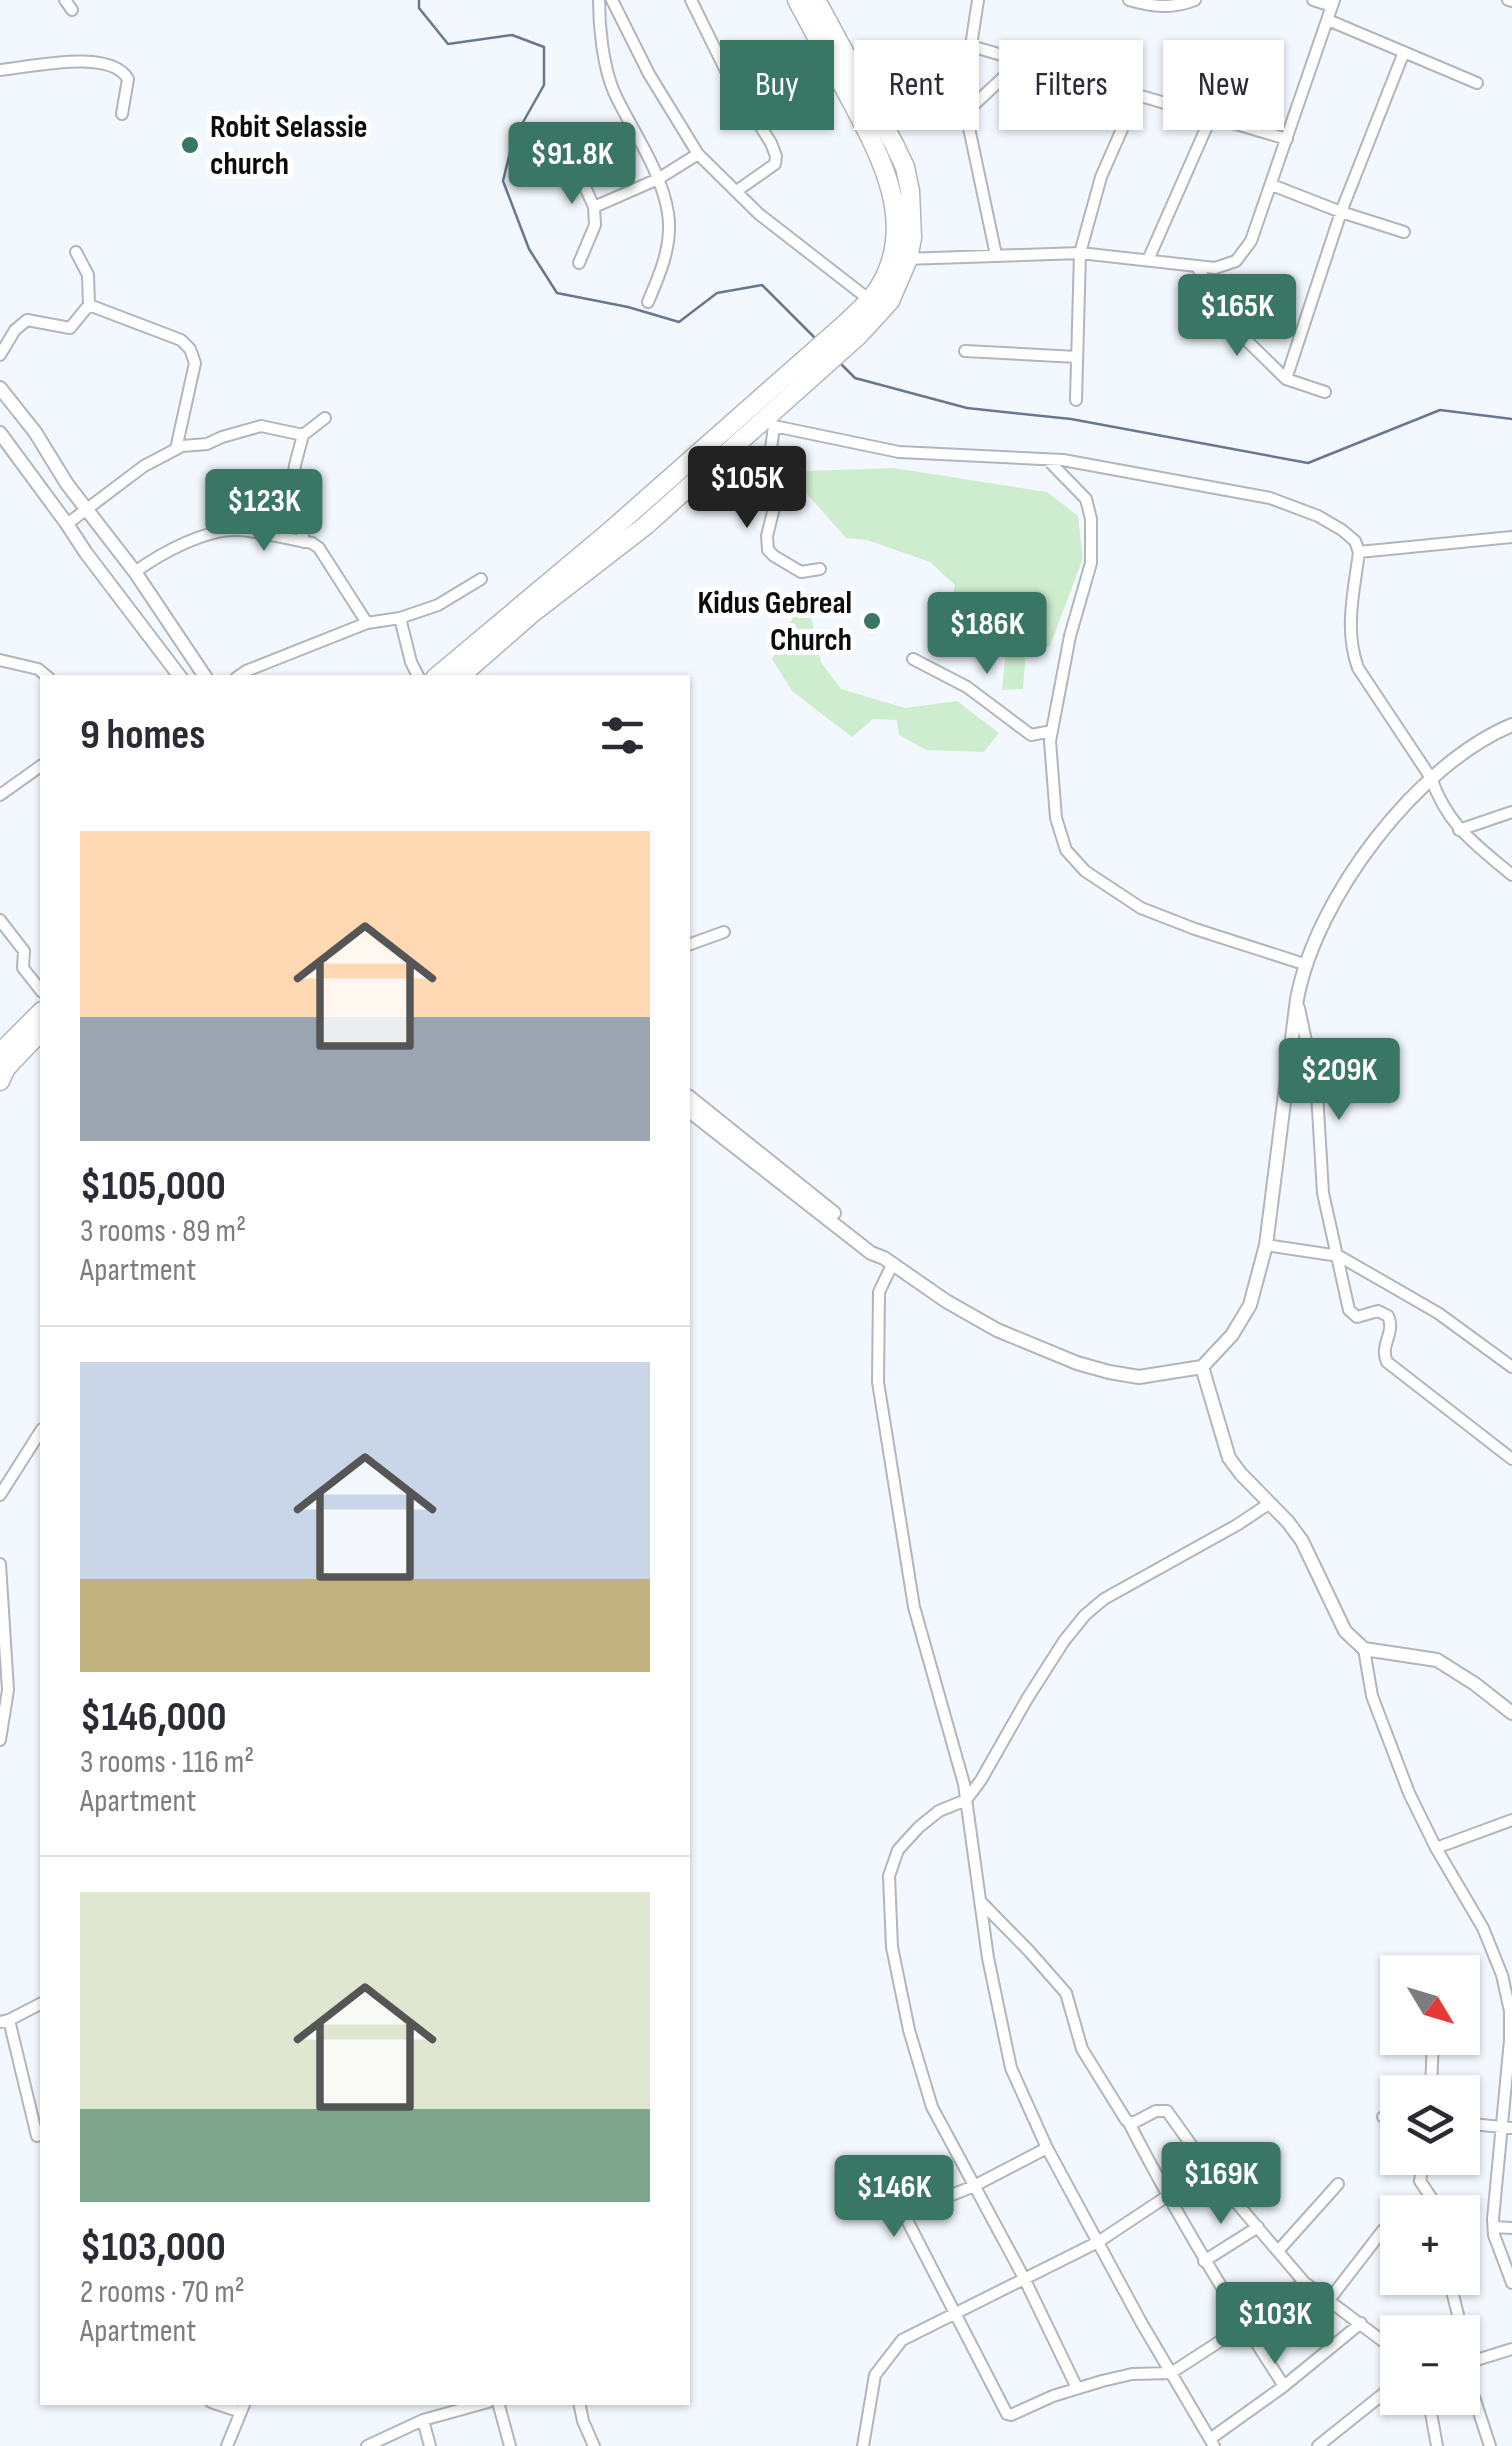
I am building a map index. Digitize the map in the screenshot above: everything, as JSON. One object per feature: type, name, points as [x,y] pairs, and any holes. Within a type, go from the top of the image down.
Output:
[{"type":"highway","points":[[797,0],[882,160],[894,198],[900,259]]},
{"type":"highway","points":[[439,675],[561,581],[608,533],[765,416],[801,375],[876,305],[879,288],[912,238],[905,167],[816,0]]},
{"type":"highway","points":[[461,675],[524,611]]},
{"type":"highway","points":[[0,1053],[40,1013]]},
{"type":"highway","points":[[0,1081],[6,1068],[40,1032]]},
{"type":"street","points":[[599,0],[599,24],[612,88],[658,179],[669,214],[666,258],[648,302]]},
{"type":"street","points":[[612,0],[649,74],[698,154],[760,214],[876,305]]},
{"type":"street","points":[[691,0],[729,78],[772,143],[776,156],[775,164],[738,190]]},
{"type":"street","points":[[972,40],[978,0]]},
{"type":"street","points":[[1129,0],[1172,7],[1195,0]]},
{"type":"street","points":[[900,259],[1080,252],[1196,266],[1227,266],[1236,261],[1251,242],[1334,3],[1313,0]]},
{"type":"street","points":[[1328,20],[1477,83]]},
{"type":"street","points":[[1286,379],[1341,212],[1404,52]]},
{"type":"street","points":[[0,70],[78,61],[114,66],[123,70],[128,79],[122,114]]},
{"type":"street","points":[[979,100],[999,81]]},
{"type":"street","points":[[970,130],[996,254]]},
{"type":"street","points":[[1076,400],[1080,252],[1101,176],[1121,130]]},
{"type":"street","points":[[1148,260],[1205,130]]},
{"type":"street","points":[[1256,130],[1287,139]]},
{"type":"street","points":[[569,151],[594,208],[595,226],[579,263]]},
{"type":"street","points":[[594,208],[658,179],[698,154]]},
{"type":"street","points":[[1272,185],[1404,232]]},
{"type":"street","points":[[0,355],[27,320],[70,328],[89,305],[88,274],[76,252]]},
{"type":"street","points":[[1196,266],[1237,331],[1286,379],[1325,392]]},
{"type":"street","points":[[89,305],[181,340],[194,355],[176,448]]},
{"type":"street","points":[[964,351],[1077,357]]},
{"type":"street","points":[[0,388],[135,572],[199,675]]},
{"type":"street","points":[[820,569],[801,572],[768,550],[766,536],[781,480],[765,416],[899,452],[1083,463],[1270,498],[1318,516],[1355,541],[1358,552],[1350,628],[1358,668],[1431,778],[1438,798],[1459,830],[1512,876]]},
{"type":"street","points":[[304,542],[293,487],[295,465],[302,435],[325,418]]},
{"type":"street","points":[[67,524],[152,461],[176,448],[207,444],[261,426],[302,435]]},
{"type":"street","points":[[0,433],[179,675]]},
{"type":"street","points":[[1048,459],[1086,499],[1091,519],[1091,563],[1070,636],[1050,741],[1056,818],[1066,850],[1085,871],[1141,908],[1304,964]]},
{"type":"street","points":[[135,572],[197,538],[234,530],[312,542],[367,622]]},
{"type":"street","points":[[1358,552],[1512,537]]},
{"type":"street","points":[[240,675],[367,622],[400,618],[438,605],[481,579]]},
{"type":"street","points":[[400,618],[418,675]]},
{"type":"street","points":[[913,659],[966,687],[1031,735],[1052,731]]},
{"type":"street","points":[[0,660],[45,675]]},
{"type":"street","points":[[690,1112],[871,1253],[997,1330],[1108,1372],[1139,1377],[1202,1367],[1232,1335],[1250,1305],[1266,1244],[1304,964],[1338,895],[1375,840],[1431,778],[1488,735],[1512,725]]},
{"type":"street","points":[[0,794],[40,766]]},
{"type":"street","points":[[1459,830],[1512,812]]},
{"type":"street","points":[[0,920],[24,951],[23,968],[40,989]]},
{"type":"street","points":[[690,944],[724,932]]},
{"type":"street","points":[[1297,998],[1317,1093],[1322,1193],[1352,1314],[1384,1312],[1391,1321],[1391,1335],[1384,1348],[1387,1362],[1512,1459]]},
{"type":"street","points":[[690,1098],[875,1246],[888,1261]]},
{"type":"street","points":[[1266,1244],[1339,1256],[1438,1313],[1512,1367]]},
{"type":"street","points":[[888,1261],[879,1292],[878,1382],[914,1607],[966,1800],[988,1958],[1010,2068],[1047,2148],[1212,2442],[1361,2324]]},
{"type":"street","points":[[1202,1367],[1229,1458],[1302,1541],[1345,1631],[1364,1649],[1437,1660],[1512,1713]]},
{"type":"street","points":[[0,1495],[40,1432]]},
{"type":"street","points":[[1077,2388],[1024,2278],[932,2107],[909,2030],[892,1947],[889,1876],[898,1850],[918,1827],[940,1811],[966,1800],[1055,1655],[1085,1615],[1104,1599],[1270,1503]]},
{"type":"street","points":[[0,1564],[8,1690],[0,1740]]},
{"type":"street","points":[[1364,1649],[1372,1696],[1409,1793],[1483,1928],[1502,1975],[1510,2011],[1510,2040],[1507,2128],[1494,2227],[1512,2283]]},
{"type":"street","points":[[1436,1848],[1509,1824]]},
{"type":"street","points":[[980,1902],[1066,1993],[1082,2049],[1129,2123],[1204,2261],[1284,2386]]},
{"type":"street","points":[[36,2136],[5,2021],[40,2004]]},
{"type":"street","points":[[1129,2123],[1156,2111],[1167,2111],[1212,2174],[1304,2282],[1380,2339]]},
{"type":"street","points":[[1480,2125],[1507,2128]]},
{"type":"street","points":[[1047,2148],[908,2215],[908,2222],[1007,2414],[1077,2388],[1132,2374],[1171,2373],[1304,2282]]},
{"type":"street","points":[[863,2446],[876,2375],[902,2340],[1098,2242],[1181,2186],[1212,2174]]},
{"type":"street","points":[[1278,2251],[1338,2184]]},
{"type":"street","points":[[1204,2261],[1258,2227]]},
{"type":"street","points":[[1494,2227],[1512,2228]]},
{"type":"street","points":[[1329,2300],[1380,2234]]},
{"type":"street","points":[[1480,2359],[1512,2349]]},
{"type":"street","points":[[1318,2446],[1380,2396]]},
{"type":"street","points":[[367,2446],[423,2420],[477,2405]]},
{"type":"street","points":[[499,2405],[510,2446]]},
{"type":"street","points":[[580,2405],[594,2446]]},
{"type":"street","points":[[226,2446],[243,2407]]},
{"type":"street","points":[[1480,2414],[1490,2446]]},
{"type":"street","points":[[1431,2415],[1437,2446]]},
{"type":"street","points":[[423,2420],[430,2446]]},
{"type":"green space","points":[[894,468],[1047,492],[1078,516],[1083,558],[1050,646],[1026,650],[1023,689],[1002,690],[1007,640],[995,641],[992,626],[958,622],[949,617],[955,585],[930,562],[867,540],[846,538],[798,484],[804,471]]},
{"type":"green space","points":[[807,599],[821,662],[841,689],[905,708],[957,701],[999,733],[984,752],[926,750],[899,735],[897,720],[873,719],[852,737],[792,691],[772,659],[784,630]]},
{"type":"waterway","points":[[419,0],[419,8],[448,44],[512,35],[544,47],[544,85],[513,140],[503,181],[529,249],[557,293],[679,322],[717,293],[762,285],[816,339]]},
{"type":"waterway","points":[[839,362],[855,378],[967,408],[1071,419],[1308,463],[1440,410],[1512,419]]},
{"type":"place","name":"Robit Selassie church","points":[[190,145]]},
{"type":"place","name":"Kidus Gebreal Church","points":[[872,621]]}]
